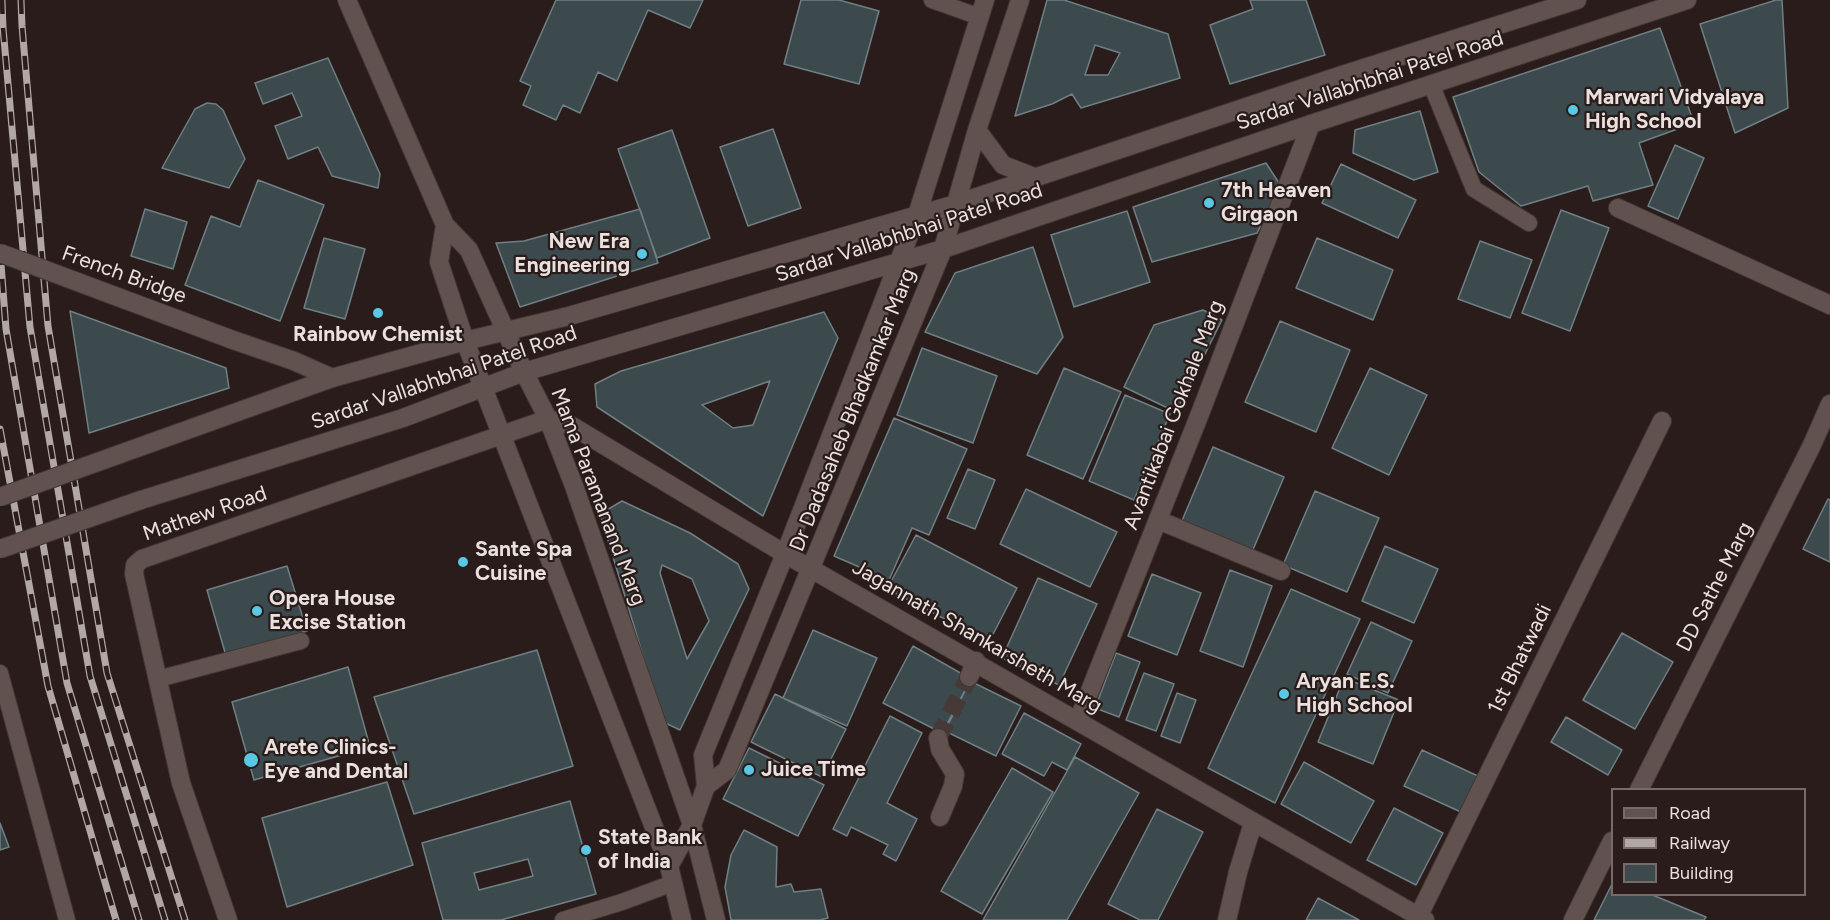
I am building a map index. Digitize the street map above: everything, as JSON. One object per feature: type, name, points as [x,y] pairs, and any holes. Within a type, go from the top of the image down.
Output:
[{"type":"main road","points":[[347,0],[445,225],[439,262],[465,341],[671,874],[682,920]]},
{"type":"main road","name":"Dr Dadasaheb Bhadkamkar Marg","points":[[706,786],[727,770],[943,249],[977,130],[1020,0]]},
{"type":"main road","name":"Sardar Vallabhbhai Patel Road","points":[[0,497],[332,378],[506,332],[957,204],[1339,76],[1577,0]]},
{"type":"main road","name":"Sardar Vallabhbhai Patel Road","points":[[0,549],[141,500],[403,418],[524,372],[900,263],[1687,0]]},
{"type":"main road","name":"Dr Dadasaheb Bhadkamkar Marg","points":[[671,874],[706,786],[703,755],[900,263],[982,8]]},
{"type":"main road","name":"Avantikabai Gokhale Marg","points":[[1078,721],[1311,124]]},
{"type":"main road","points":[[977,130],[1003,165],[1034,177]]},
{"type":"main road","points":[[1618,208],[1830,305]]},
{"type":"main road","name":"Mama Paramanand Marg","points":[[445,225],[470,250],[524,372],[548,419],[574,486],[692,825],[716,920]]},
{"type":"main road","name":"French Bridge","points":[[0,253],[294,361],[332,378]]},
{"type":"main road","points":[[849,390],[880,403]]},
{"type":"main road","name":"DD Sathe Marg","points":[[1640,788],[1812,445],[1830,404]]},
{"type":"main road","points":[[503,435],[548,419]]},
{"type":"main road","name":"Jagannath Shankarsheth Marg","points":[[548,419],[572,426],[812,568],[972,669],[1078,721],[1421,918]]},
{"type":"main road","name":"1st Bhatwadi","points":[[1421,918],[1662,421]]},
{"type":"main road","name":"Mathew Road","points":[[228,920],[181,783],[134,574],[135,565],[142,559],[503,435]]},
{"type":"main road","points":[[1158,520],[1281,571]]},
{"type":"main road","points":[[741,662],[768,673]]},
{"type":"main road","points":[[938,738],[940,749],[955,774],[953,786],[940,817]]},
{"type":"main road","points":[[1227,920],[1238,872],[1253,823]]},
{"type":"main road","points":[[1573,920],[1611,843]]},
{"type":"lane","points":[[932,0],[982,8]]},
{"type":"lane","points":[[1431,84],[1473,189],[1530,223]]},
{"type":"lane","points":[[158,679],[301,641]]},
{"type":"lane","points":[[0,674],[67,920]]},
{"type":"lane","points":[[563,920],[622,902],[671,874]]},
{"type":"building","points":[[556,0],[703,0],[690,28],[648,10],[617,81],[598,72],[580,113],[563,105],[556,120],[523,105],[531,86],[520,81]]},
{"type":"building","points":[[801,0],[839,0],[879,11],[859,84],[784,64]]},
{"type":"building","points":[[1047,0],[1064,0],[1168,34],[1180,78],[1081,108],[1072,94],[1052,104],[1015,116]],"holes":[[[1095,45],[1120,53],[1108,75],[1085,75]]]},
{"type":"building","points":[[1250,0],[1306,0],[1325,55],[1230,84],[1210,25],[1253,9]]},
{"type":"building","points":[[1782,0],[1788,108],[1735,133],[1700,24]]},
{"type":"building","name":"Marwari Vidyalaya High School","points":[[1660,28],[1694,123],[1639,143],[1653,185],[1593,201],[1588,186],[1521,206],[1479,172],[1453,97]]},
{"type":"building","points":[[328,58],[380,174],[378,188],[332,176],[318,147],[288,159],[275,126],[302,116],[292,93],[263,104],[255,83]]},
{"type":"building","points":[[207,103],[216,104],[223,110],[245,159],[229,188],[162,168],[195,109]]},
{"type":"building","points":[[1420,111],[1438,172],[1414,180],[1353,153],[1355,130]]},
{"type":"building","points":[[773,129],[801,208],[748,226],[720,147]]},
{"type":"building","points":[[672,130],[710,238],[657,258],[618,149]]},
{"type":"building","points":[[1675,145],[1704,158],[1678,219],[1648,206]]},
{"type":"building","points":[[1266,163],[1281,186],[1257,233],[1152,262],[1133,207]]},
{"type":"building","points":[[1341,164],[1416,200],[1398,238],[1322,203]]},
{"type":"building","points":[[258,180],[324,205],[280,321],[185,285],[211,216],[240,227]]},
{"type":"building","points":[[145,209],[187,222],[173,269],[131,256]]},
{"type":"building","points":[[640,209],[658,263],[520,307],[496,243],[524,241]]},
{"type":"building","points":[[1561,210],[1609,228],[1570,331],[1522,313]]},
{"type":"building","points":[[1127,211],[1150,282],[1074,307],[1051,235]]},
{"type":"building","points":[[324,238],[365,249],[345,319],[304,308]]},
{"type":"building","points":[[1317,238],[1393,270],[1373,320],[1296,288]]},
{"type":"building","points":[[1480,241],[1532,260],[1510,318],[1458,299]]},
{"type":"building","points":[[1033,247],[1063,337],[1037,374],[925,332],[955,273]]},
{"type":"building","points":[[1203,310],[1222,320],[1176,412],[1124,387],[1154,325]]},
{"type":"building","points":[[70,311],[226,368],[229,388],[89,433]]},
{"type":"building","points":[[824,312],[838,338],[763,516],[597,407],[595,384],[621,371]],"holes":[[[770,381],[753,425],[733,428],[702,405]]]},
{"type":"building","points":[[1280,321],[1350,350],[1316,432],[1245,402]]},
{"type":"building","points":[[922,348],[997,376],[973,443],[897,415]]},
{"type":"building","points":[[1064,368],[1121,392],[1083,479],[1027,455]]},
{"type":"building","points":[[1370,368],[1427,395],[1389,475],[1332,448]]},
{"type":"building","points":[[1125,395],[1170,414],[1134,500],[1089,481]]},
{"type":"building","points":[[894,418],[967,449],[929,535],[912,528],[889,580],[834,556]]},
{"type":"building","points":[[1213,447],[1284,477],[1252,552],[1181,523]]},
{"type":"building","points":[[968,469],[995,480],[975,529],[947,518]]},
{"type":"building","points":[[1026,489],[1117,532],[1090,587],[1000,544]]},
{"type":"building","points":[[1315,491],[1379,518],[1347,592],[1283,565]]},
{"type":"building","points":[[1828,499],[1830,500],[1830,562],[1803,549]]},
{"type":"building","points":[[622,501],[690,533],[738,564],[749,589],[680,730],[663,722],[600,514]],"holes":[[[662,565],[692,579],[709,621],[687,659],[660,573]]]},
{"type":"building","points":[[916,535],[1017,588],[989,642],[887,589]]},
{"type":"building","points":[[1385,546],[1438,569],[1414,623],[1362,601]]},
{"type":"building","name":"Opera House Excise Station","points":[[287,566],[307,631],[226,656],[207,590]]},
{"type":"building","points":[[1230,570],[1272,586],[1243,667],[1200,651]]},
{"type":"building","points":[[1152,574],[1201,593],[1177,655],[1128,636]]},
{"type":"building","points":[[1038,578],[1097,604],[1059,685],[1002,658]]},
{"type":"building","name":"Aryan E.S. High School","points":[[1291,589],[1360,619],[1275,803],[1208,768]]},
{"type":"building","points":[[1371,622],[1412,641],[1388,693],[1347,674]]},
{"type":"building","points":[[813,630],[877,658],[847,726],[783,698]]},
{"type":"building","points":[[1622,633],[1673,662],[1635,729],[1583,700]]},
{"type":"building","points":[[913,646],[971,679],[942,733],[883,703]]},
{"type":"building","points":[[537,650],[573,766],[414,814],[374,697]]},
{"type":"building","points":[[1116,653],[1140,662],[1119,717],[1095,708]]},
{"type":"building","points":[[348,667],[370,747],[254,780],[232,702]]},
{"type":"building","points":[[1144,673],[1174,684],[1156,731],[1126,720]]},
{"type":"building","points":[[1344,678],[1399,700],[1373,764],[1318,742]]},
{"type":"building","points":[[970,681],[1021,706],[996,756],[945,731]]},
{"type":"building","points":[[1177,693],[1196,700],[1180,743],[1161,736]]},
{"type":"building","points":[[775,694],[846,729],[822,777],[751,742]]},
{"type":"building","points":[[1024,713],[1081,744],[1067,770],[1052,762],[1044,776],[1002,754]]},
{"type":"building","points":[[890,716],[922,733],[887,803],[917,819],[896,861],[883,854],[888,845],[851,827],[847,836],[833,829]]},
{"type":"building","points":[[1566,717],[1622,750],[1608,775],[1551,742]]},
{"type":"building","points":[[749,748],[824,785],[798,836],[723,799]]},
{"type":"building","points":[[1422,750],[1480,777],[1463,813],[1404,786]]},
{"type":"building","points":[[1075,757],[1139,793],[1067,920],[983,920]]},
{"type":"building","points":[[1304,762],[1374,801],[1351,843],[1281,804]]},
{"type":"building","points":[[1012,768],[1053,792],[982,914],[941,891]]},
{"type":"building","points":[[387,782],[413,865],[287,907],[262,818]]},
{"type":"building","points":[[570,801],[596,894],[501,920],[443,920],[422,843]],"holes":[[[528,859],[533,876],[479,890],[474,873]]]},
{"type":"building","points":[[1394,808],[1443,833],[1416,885],[1367,860]]},
{"type":"building","points":[[1157,809],[1203,832],[1158,920],[1140,920],[1108,904]]},
{"type":"building","points":[[0,823],[9,847],[0,850]]},
{"type":"building","points":[[744,830],[777,847],[776,887],[791,884],[794,892],[821,889],[828,918],[820,920],[731,920],[725,887],[731,855]]},
{"type":"building","points":[[1611,886],[1611,896],[1655,896],[1706,917],[1704,920],[1594,920]]},
{"type":"building","points":[[1318,898],[1359,920],[1306,920]]},
{"type":"tunnel","points":[[938,738],[969,677]]},
{"type":"railway","points":[[2,0],[30,327],[90,676],[165,920]]},
{"type":"railway","points":[[21,0],[48,326],[107,673],[185,920]]},
{"type":"railway","points":[[0,251],[6,329],[67,683],[139,920]]},
{"type":"railway","points":[[0,429],[48,686],[116,920]]},
{"type":"place","name":"Marwari Vidyalaya High School","points":[[1573,110]]},
{"type":"place","name":"7th Heaven Girgaon","points":[[1209,203]]},
{"type":"place","name":"New Era Engineering","points":[[642,254]]},
{"type":"place","name":"Rainbow Chemist","points":[[378,313]]},
{"type":"place","name":"Sante Spa Cuisine","points":[[463,562]]},
{"type":"place","name":"Opera House Excise Station","points":[[257,611]]},
{"type":"place","name":"Aryan E.S. High School","points":[[1284,694]]},
{"type":"place","name":"Arete Clinics- Eye and Dental","points":[[251,760]]},
{"type":"place","name":"Juice Time","points":[[749,770]]},
{"type":"place","name":"State Bank of India","points":[[586,850]]}]
